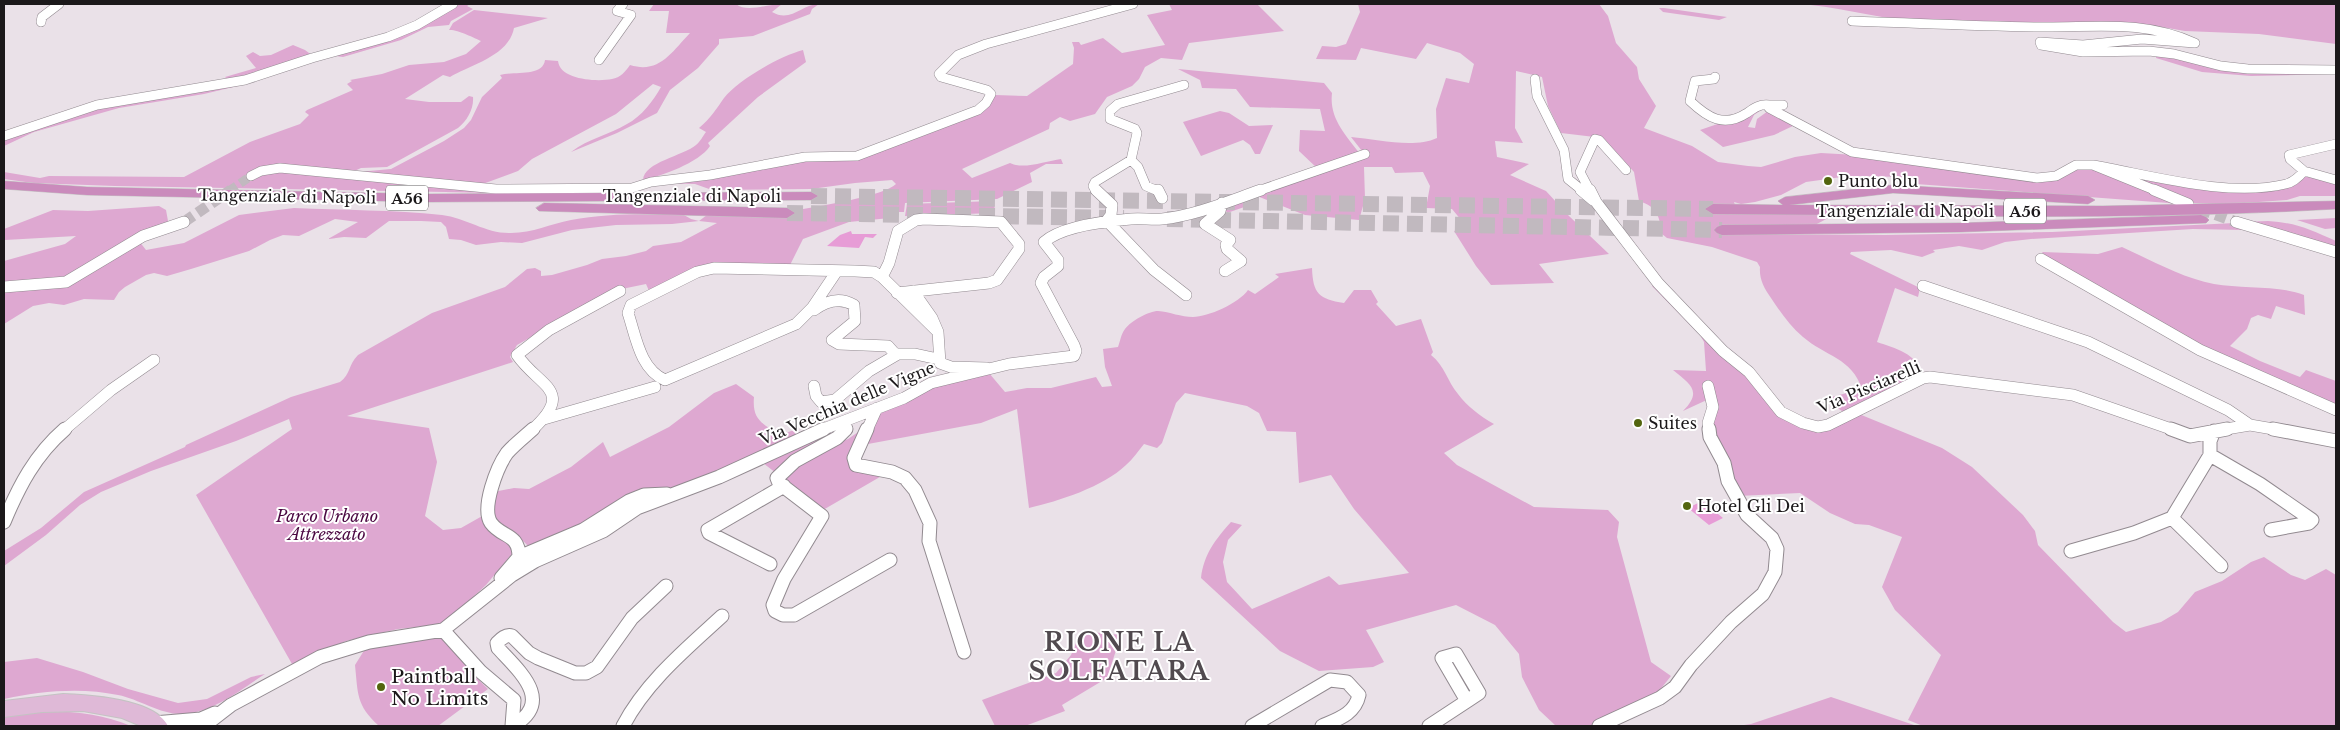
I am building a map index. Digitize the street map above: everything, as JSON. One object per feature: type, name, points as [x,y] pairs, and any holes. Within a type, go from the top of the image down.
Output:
[{"type":"highway","name":"Tangenziale di Napoli","points":[[4,185],[87,192],[419,198],[811,196]]},
{"type":"highway","points":[[1829,205],[1846,193],[1893,189],[2006,194],[2157,208]]},
{"type":"highway","points":[[1829,205],[1909,192],[2102,203]]},
{"type":"highway","name":"Tangenziale di Napoli","points":[[4,195],[88,201],[216,205],[787,213]]},
{"type":"highway","points":[[1756,206],[1808,198],[1911,195],[2102,203]]},
{"type":"highway","points":[[1808,198],[1863,216],[1890,220],[1961,222],[2157,208]]},
{"type":"highway","points":[[1792,200],[1919,198],[2102,203]]},
{"type":"highway","points":[[1756,206],[1872,201],[2102,203]]},
{"type":"highway","points":[[1829,205],[1942,215],[2157,208]]},
{"type":"highway","name":"Tangenziale di Napoli","points":[[1713,209],[1756,206],[1829,205],[1960,212],[2157,208],[2243,209],[2336,205]]},
{"type":"highway","points":[[1756,206],[1963,209],[2157,208]]},
{"type":"highway","name":"Tangenziale di Napoli","points":[[1722,230],[1841,231],[1992,228],[2336,213]]},
{"type":"main road","points":[[4,709],[49,702],[77,702],[107,706],[136,715],[156,725]]},
{"type":"street","points":[[41,22],[42,17],[59,4]]},
{"type":"street","points":[[4,136],[97,105],[245,80],[312,58],[388,37],[417,25],[453,4]]},
{"type":"street","points":[[599,60],[631,15],[616,11],[623,4]]},
{"type":"street","points":[[251,176],[261,171],[280,168],[496,189],[632,188],[651,182],[726,172],[805,157],[853,157],[959,118],[978,110],[986,103],[991,94],[987,90],[941,77],[939,74],[958,55],[986,44],[1133,4]]},
{"type":"street","points":[[1852,21],[2040,27],[2069,24],[2146,27],[2180,36],[2195,43],[2142,40],[2084,45],[2040,42],[2041,45],[2083,52],[2149,51],[2174,54],[2221,66],[2248,69],[2336,70]]},
{"type":"street","points":[[1715,76],[1714,79],[1695,82],[1690,101],[1708,117],[1716,121],[1730,121],[1742,117],[1760,105],[1782,105]]},
{"type":"street","points":[[1535,80],[1537,96],[1564,150],[1568,179],[1596,202]]},
{"type":"street","points":[[1184,84],[1118,104],[1110,111],[1110,118],[1113,121],[1135,128],[1137,133],[1131,160],[1095,182],[1093,186],[1111,203],[1113,208],[1113,213],[1107,223],[1154,270],[1186,295]]},
{"type":"street","points":[[1769,105],[1772,111],[1846,150],[1861,154],[2037,178],[2056,176],[2076,165],[2093,164],[2210,186],[2243,189],[2287,184],[2304,171]]},
{"type":"street","points":[[1596,202],[1580,172],[1596,139],[1600,140],[1626,170]]},
{"type":"street","points":[[2336,144],[2289,155],[2290,159],[2304,171],[2336,180]]},
{"type":"street","name":"Via Vecchia delle Vigne","points":[[156,725],[200,724],[277,678],[344,649],[378,640],[443,630],[512,575],[535,561],[603,531],[637,508],[720,477],[846,421],[904,398],[932,384],[1009,364],[1070,358],[1076,354],[1074,345],[1040,283],[1044,277],[1058,266],[1058,260],[1044,242],[1053,234],[1132,219],[1161,219],[1198,212],[1365,154]]},
{"type":"street","points":[[1131,160],[1138,167],[1146,186],[1157,188],[1162,198]]},
{"type":"street","points":[[2093,164],[2157,208]]},
{"type":"street","name":"Via Pisciarelli","points":[[1596,202],[1658,283],[1723,351],[1757,381],[1782,412],[1795,420],[1818,426],[1828,426],[1923,378],[1930,377],[2066,394],[2190,436],[2250,425],[2336,441]]},
{"type":"street","points":[[1222,203],[1220,211],[1206,221],[1205,224],[1230,240],[1226,245],[1227,249],[1240,258],[1240,261],[1225,271]]},
{"type":"street","points":[[882,277],[889,263],[898,231],[916,220],[1001,222],[1019,244],[1019,249],[998,280],[989,283],[897,293]]},
{"type":"street","points":[[4,287],[66,282],[142,236],[184,222]]},
{"type":"street","points":[[2236,222],[2336,252]]},
{"type":"street","points":[[2041,259],[2194,347],[2336,410]]},
{"type":"street","points":[[837,271],[809,312],[796,324],[665,380],[656,378],[648,370],[628,313],[631,305],[697,272],[705,270],[730,267],[874,272],[882,277],[938,332]]},
{"type":"street","points":[[1923,286],[1980,307],[2088,342],[2228,410],[2250,425]]},
{"type":"street","points":[[544,419],[550,411],[552,395],[548,386],[521,362],[517,355],[522,348],[541,336],[620,291]]},
{"type":"street","points":[[913,291],[932,318],[938,332],[938,360]]},
{"type":"street","points":[[809,312],[816,310],[826,301],[849,302],[854,305],[855,321],[832,340],[839,344],[888,346],[896,355]]},
{"type":"street","points":[[814,386],[816,396],[821,402],[835,400],[870,371],[896,355],[908,353],[938,360],[950,367],[973,366],[991,369]]},
{"type":"street","points":[[4,522],[17,490],[33,462],[50,442],[111,390],[154,360]]},
{"type":"street","points":[[1599,726],[1660,698],[1675,687],[1691,665],[1731,622],[1763,594],[1775,572],[1777,549],[1772,538],[1747,515],[1728,481],[1724,463],[1710,437],[1708,423],[1713,407],[1708,386]]},
{"type":"street","points":[[488,595],[519,557],[521,549],[514,538],[500,532],[487,516],[499,467],[507,454],[533,426],[544,419],[656,387]]},
{"type":"street","points":[[877,408],[854,458],[856,465],[892,472],[906,478],[915,490],[930,523],[930,543],[964,652]]},
{"type":"street","points":[[846,421],[846,431],[838,439],[806,454],[785,468],[777,478],[784,486],[822,516],[784,579],[773,604],[775,611],[783,615],[794,615],[890,560]]},
{"type":"street","points":[[2071,551],[2134,532],[2172,518],[2210,456],[2210,441],[2214,431]]},
{"type":"street","points":[[2210,456],[2232,466],[2312,520],[2309,523],[2271,530]]},
{"type":"street","points":[[770,564],[709,533],[708,530],[784,486]]},
{"type":"street","points":[[4,497],[17,490]]},
{"type":"street","points":[[519,557],[583,530],[629,501],[644,495],[667,494]]},
{"type":"street","points":[[2172,518],[2221,566]]},
{"type":"street","points":[[513,726],[523,720],[533,695],[529,682],[498,648],[497,643],[500,639],[509,635],[516,637],[530,654],[567,670],[580,674],[587,672],[597,667],[643,606],[666,586]]},
{"type":"street","points":[[622,726],[634,706],[674,659],[722,616]]},
{"type":"street","points":[[443,630],[481,672],[510,694],[514,700],[513,726]]},
{"type":"street","points":[[1252,726],[1330,680],[1341,678],[1349,681],[1359,695],[1358,703],[1352,712],[1322,726]]},
{"type":"street","points":[[1429,726],[1467,702]]},
{"type":"green space","points":[[460,4],[470,4],[467,6],[473,9],[451,21],[449,25],[428,27],[401,40],[343,57],[328,55],[443,14]]},
{"type":"green space","points":[[654,4],[736,4],[741,7],[751,8],[782,4],[772,12],[785,15],[819,4],[812,9],[810,14],[753,36],[719,39],[719,44],[698,68],[670,90],[657,113],[617,133],[571,152],[585,143],[632,121],[647,108],[661,87],[653,84],[616,114],[532,159],[518,171],[480,185],[358,172],[391,169],[444,141],[464,128],[471,120],[482,97],[502,78],[500,75],[534,71],[543,65],[545,60],[558,61],[560,67],[572,76],[589,80],[605,80],[620,76],[630,65],[649,67],[657,64],[664,60],[690,33],[666,33],[669,11],[649,11]]},
{"type":"green space","name":"Parco Urbano Attrezzato","points":[[1169,4],[1257,4],[1284,31],[1189,43],[1182,60],[1161,58],[1145,67],[1139,79],[1132,86],[1107,97],[1095,114],[1070,121],[1060,117],[1050,123],[1049,129],[962,169],[972,178],[1010,163],[1021,166],[1061,159],[1063,164],[1046,164],[1030,173],[1032,182],[997,199],[905,203],[904,212],[892,212],[890,218],[849,222],[803,239],[789,267],[760,266],[761,263],[732,263],[650,293],[646,284],[612,291],[517,345],[510,357],[513,362],[347,416],[429,428],[437,462],[425,516],[443,530],[461,528],[484,515],[516,549],[486,585],[444,624],[398,629],[346,641],[292,664],[196,495],[292,429],[289,419],[101,492],[80,505],[46,535],[4,566],[4,551],[41,528],[84,492],[291,397],[340,382],[346,376],[358,355],[432,313],[505,287],[527,269],[535,268],[541,271],[541,276],[552,275],[602,259],[626,256],[646,251],[653,246],[681,242],[717,223],[699,221],[707,215],[790,216],[795,214],[797,210],[864,197],[878,193],[896,184],[892,180],[811,189],[712,190],[695,184],[660,183],[807,158],[831,161],[857,159],[986,108],[995,95],[1027,96],[1073,64],[1074,48],[1072,42],[1079,42],[1081,45],[1103,38],[1122,53],[1165,45],[1147,15],[1172,10]]},
{"type":"green space","points":[[1358,4],[1599,4],[1608,16],[1616,43],[1637,67],[1639,79],[1656,106],[1644,128],[1692,146],[1718,162],[1761,167],[1795,157],[1821,153],[1856,155],[2036,180],[2090,164],[2182,204],[1916,184],[1908,177],[1849,176],[1806,182],[1781,195],[1755,202],[1741,204],[1734,202],[1735,205],[1830,217],[1815,225],[1806,226],[1727,225],[1738,234],[1886,235],[2052,232],[2235,223],[2336,256],[2244,230],[2193,229],[2031,239],[2005,242],[1982,250],[1959,246],[1933,250],[1935,252],[1922,257],[1891,250],[1851,252],[1850,254],[1920,288],[1918,297],[1895,288],[1877,342],[1898,349],[1911,357],[1916,361],[1923,374],[1896,385],[1845,413],[1824,399],[1862,389],[1852,370],[1837,358],[1811,343],[1790,324],[1764,287],[1760,276],[1760,267],[1757,262],[1712,247],[1667,238],[1662,234],[1657,213],[1650,206],[1639,201],[1634,172],[1603,138],[1561,133],[1548,106],[1542,77],[1516,71],[1515,128],[1523,143],[1495,141],[1497,157],[1529,164],[1510,175],[1546,191],[1609,254],[1539,264],[1554,283],[1491,285],[1476,266],[1454,231],[1467,227],[1452,209],[1426,208],[1430,186],[1423,172],[1395,173],[1392,167],[1364,167],[1365,199],[1359,220],[1305,215],[1257,196],[1250,200],[1253,204],[1227,213],[1223,204],[1362,151],[1351,137],[1406,143],[1417,143],[1437,138],[1436,109],[1446,78],[1469,83],[1474,64],[1460,53],[1427,43],[1416,59],[1361,48],[1356,60],[1316,59],[1322,46],[1336,47],[1346,44],[1360,12]]},
{"type":"green space","points":[[1797,4],[2336,4],[2336,44],[2259,34],[2185,31],[2156,26],[1907,21]]},
{"type":"green space","points":[[1659,8],[1727,17],[1719,20],[1663,12]]},
{"type":"green space","points":[[474,10],[548,18],[514,28],[511,38],[497,53],[450,77],[443,75],[405,99],[429,102],[461,102],[469,96],[473,97],[469,114],[458,128],[387,167],[361,168],[350,173],[281,166],[264,173],[278,170],[501,193],[115,186],[33,183],[4,179],[4,172],[40,178],[49,176],[184,177],[250,142],[300,124],[309,115],[305,112],[307,110],[353,90],[347,84],[352,81],[350,80],[382,74],[409,65],[444,62],[466,54],[481,41],[461,32],[449,30],[453,23]]},
{"type":"green space","points":[[293,45],[313,56],[264,73],[227,79],[225,77],[256,68],[246,56],[253,52],[260,56],[271,55]]},
{"type":"green space","points":[[803,50],[806,62],[758,97],[708,143],[710,146],[705,152],[679,168],[643,180],[650,168],[697,144],[706,132],[699,128],[730,91],[749,76],[772,63]]},
{"type":"green space","points":[[2156,55],[2336,74],[2251,76],[2202,72],[2156,58]]},
{"type":"green space","points":[[1178,69],[1324,83],[1332,93],[1333,110],[1339,125],[1360,154],[1318,169],[1299,151],[1300,130],[1325,131],[1320,109],[1250,107],[1236,89],[1202,88],[1200,80]]},
{"type":"green space","points":[[250,83],[204,94],[119,108],[34,132],[4,146],[4,140],[85,111]]},
{"type":"green space","points":[[1764,108],[1754,115],[1748,127],[1755,128],[1757,119],[1768,111],[1795,125],[1774,135],[1723,147],[1700,130]]},
{"type":"green space","points":[[1220,111],[1229,113],[1249,126],[1273,125],[1260,154],[1255,154],[1250,145],[1243,140],[1201,156],[1183,122]]},
{"type":"green space","points":[[2104,168],[2262,190],[2307,173],[2336,181],[2336,196],[2300,196],[2287,200],[2230,204],[2191,203]]},
{"type":"green space","points":[[994,201],[995,213],[905,216],[907,204]]},
{"type":"green space","points":[[159,206],[166,210],[168,221],[180,221],[65,278],[4,285],[4,261],[65,244],[76,236],[5,240],[4,229],[53,210],[88,211]]},
{"type":"green space","points":[[294,208],[405,212],[442,215],[502,233],[519,233],[571,220],[613,215],[684,215],[699,221],[672,224],[616,225],[572,230],[522,243],[501,242],[476,245],[461,240],[449,239],[446,227],[441,222],[421,221],[389,221],[366,238],[344,237],[328,239],[358,222],[335,219],[299,236],[283,235],[249,251],[191,269],[167,276],[154,273],[146,275],[125,287],[114,300],[84,299],[64,305],[49,303],[33,306],[4,324],[4,290],[69,284],[85,277],[139,241],[146,250],[184,243],[239,215]]},
{"type":"green space","points":[[2336,218],[2336,228],[2325,229],[2297,220]]},
{"type":"green space","points":[[2268,221],[2296,225],[2336,241],[2336,250],[2242,222]]},
{"type":"green space","points":[[2122,247],[2178,273],[2202,281],[2214,284],[2272,288],[2304,295],[2305,315],[2276,306],[2271,319],[2258,315],[2251,318],[2247,329],[2230,346],[2260,361],[2300,377],[2306,370],[2336,381],[2336,408],[2216,356],[2048,260],[2042,252],[2098,254]]},
{"type":"green space","points":[[1312,268],[1314,284],[1319,294],[1323,297],[1344,303],[1354,290],[1371,290],[1378,302],[1376,304],[1396,326],[1421,319],[1433,352],[1431,355],[1440,364],[1454,389],[1470,407],[1494,424],[1444,453],[1457,465],[1534,507],[1608,510],[1619,522],[1617,537],[1651,662],[1671,676],[1659,691],[1590,726],[1556,726],[1539,710],[1522,677],[1519,654],[1495,625],[1456,605],[1366,630],[1384,662],[1373,667],[1319,671],[1280,651],[1201,578],[1202,569],[1211,548],[1231,522],[1242,525],[1228,540],[1223,562],[1227,582],[1252,609],[1329,576],[1339,585],[1409,573],[1354,509],[1331,475],[1299,483],[1296,432],[1267,431],[1259,413],[1247,406],[1185,393],[1176,403],[1162,443],[1157,448],[1144,444],[1129,463],[1105,480],[1067,497],[1029,508],[1017,409],[981,423],[868,444],[860,450],[874,415],[929,388],[989,373],[1005,392],[1027,388],[1051,388],[1096,377],[1102,387],[1112,386],[1105,367],[1103,349],[1118,347],[1125,329],[1140,317],[1158,311],[1189,317],[1207,315],[1238,300],[1248,290],[1255,294],[1279,277],[1275,274]]},
{"type":"green space","points":[[1652,286],[1658,286],[1748,375],[1777,410],[1816,429],[1859,414],[1942,448],[1972,467],[2023,515],[2035,531],[2038,545],[2113,622],[2126,632],[2161,622],[2178,612],[2195,592],[2222,581],[2251,562],[2264,557],[2291,575],[2305,580],[2326,569],[2336,575],[2336,726],[1923,726],[1908,720],[1941,655],[1895,610],[1882,587],[1902,537],[1869,525],[1855,524],[1830,513],[1800,493],[1738,496],[1729,463],[1715,440],[1711,398],[1683,411],[1692,398],[1692,388],[1673,370],[1706,371],[1704,342],[1700,335]]},
{"type":"green space","points":[[736,384],[754,397],[755,411],[763,424],[780,435],[794,430],[797,437],[776,449],[529,547],[490,516],[493,492],[514,488],[529,489],[571,467],[603,442],[610,457],[669,427],[714,393]]},
{"type":"green space","points":[[864,428],[851,456],[885,474],[823,510],[781,476],[810,454],[848,439]]},
{"type":"green space","points":[[830,433],[834,433],[776,473],[763,463]]},
{"type":"green space","points":[[1081,631],[1121,635],[1107,678],[1062,705],[1065,711],[1025,726],[995,726],[982,700],[1056,673],[1071,655]]},
{"type":"green space","points":[[442,638],[488,689],[438,726],[379,726],[366,712],[358,692],[355,665],[365,649]]},
{"type":"green space","points":[[37,658],[83,672],[128,689],[178,703],[207,699],[251,677],[265,674],[216,705],[183,714],[167,712],[118,695],[90,691],[46,692],[4,699],[4,662]]},
{"type":"green space","points":[[1831,697],[1917,726],[1737,726],[1751,724]]},
{"type":"green space","points":[[51,711],[92,715],[112,719],[131,726],[4,726],[4,717]]},
{"type":"shaded area","points":[[851,231],[852,234],[877,234],[873,238],[865,237],[859,248],[827,246],[840,235]]},
{"type":"shaded area","points":[[1702,501],[1723,518],[1709,525],[1688,508]]},
{"type":"tunnel","points":[[229,191],[251,176]]},
{"type":"tunnel","points":[[184,222],[231,190]]},
{"type":"tunnel","points":[[811,196],[1713,209]]},
{"type":"tunnel","points":[[2200,209],[2236,222]]},
{"type":"tunnel","points":[[787,213],[1124,218]]},
{"type":"tunnel","points":[[1167,219],[1722,230]]},
{"type":"place","name":"Punto blu","points":[[1828,181]]},
{"type":"place","name":"Suites","points":[[1638,423]]},
{"type":"place","name":"Hotel Gli Dei","points":[[1687,506]]},
{"type":"place","name":"Paintball No Limits","points":[[381,687]]},
{"type":"district","name":"RIONE LA SOLFATARA","points":[[1119,656]]}]
